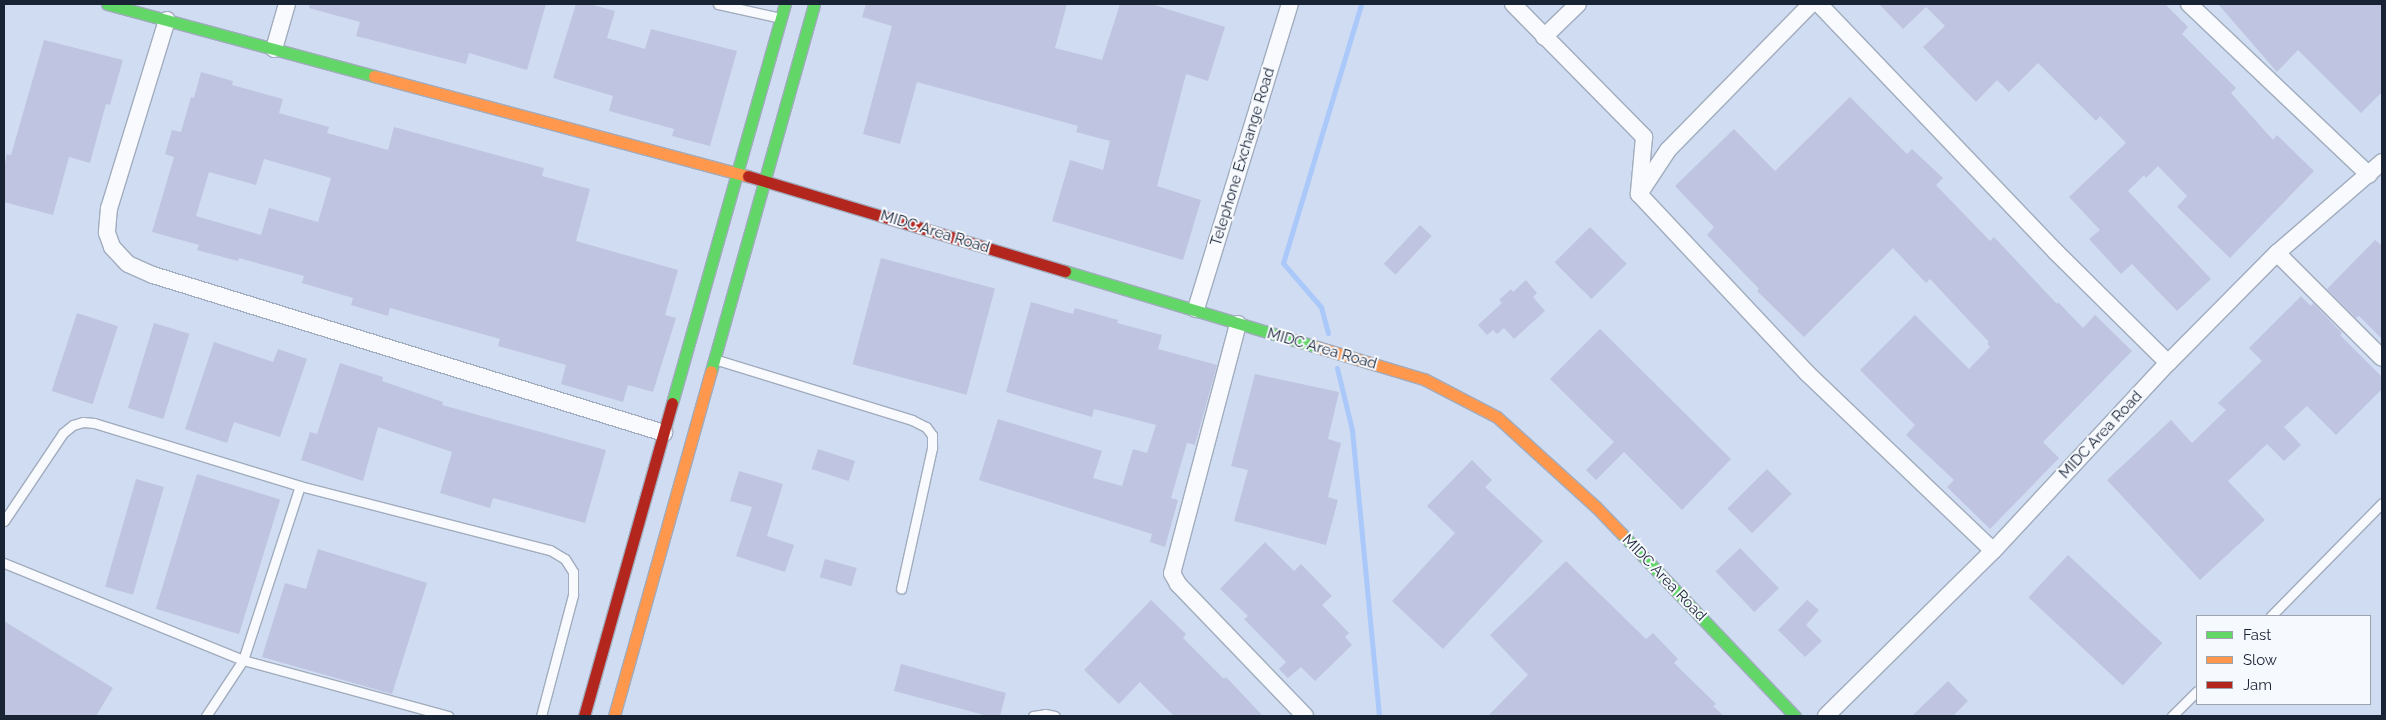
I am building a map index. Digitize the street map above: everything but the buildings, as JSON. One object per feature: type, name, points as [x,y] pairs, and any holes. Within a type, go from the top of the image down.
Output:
[{"type":"street","name":"MIDC Area Road","points":[[107,4],[737,173],[1196,309],[1238,324],[1424,379],[1497,417],[1596,507],[1795,716]]},
{"type":"street","points":[[274,49],[287,4]]},
{"type":"street","points":[[614,716],[764,181],[789,40],[781,18],[785,4]]},
{"type":"street","points":[[584,716],[737,173],[789,40],[814,4]]},
{"type":"street","name":"Telephone Exchange Road","points":[[1196,309],[1290,4]]},
{"type":"street","points":[[1513,4],[1644,137],[1639,194],[1807,373],[1993,551]]},
{"type":"street","points":[[1544,37],[1578,4]]},
{"type":"street","points":[[1639,194],[1668,150],[1811,4]]},
{"type":"street","points":[[1819,4],[2055,251],[2168,363]]},
{"type":"street","points":[[2189,4],[2369,175]]},
{"type":"street","points":[[167,20],[109,208],[107,233],[112,247],[128,264],[154,275],[664,433]]},
{"type":"street","name":"MIDC Area Road","points":[[1826,716],[1993,551],[2168,363],[2277,253],[2382,162]]},
{"type":"street","points":[[2277,253],[2382,358]]},
{"type":"street","points":[[1238,324],[1172,573],[1178,584],[1305,716]]},
{"type":"lane","points":[[718,4],[781,18]]},
{"type":"lane","points":[[714,359],[912,420],[926,427],[932,436],[932,448],[901,589]]},
{"type":"lane","points":[[4,522],[63,433],[73,425],[82,422],[94,423],[300,486],[550,550],[565,559],[573,572],[573,595],[541,716]]},
{"type":"lane","points":[[206,716],[243,660],[300,486]]},
{"type":"lane","points":[[2271,615],[2382,503]]},
{"type":"lane","points":[[4,563],[243,660],[448,716]]},
{"type":"lane","points":[[2172,716],[2196,692]]},
{"type":"lane","points":[[1033,716],[1045,714],[1055,716]]},
{"type":"waterway","points":[[1328,333],[1321,307],[1283,263],[1361,4]]},
{"type":"waterway","points":[[1337,368],[1352,430],[1379,716]]},
{"type":"traffic: fast","points":[[107,4],[374,76]]},
{"type":"traffic: fast","points":[[672,403],[785,4]]},
{"type":"traffic: fast","points":[[711,371],[814,4]]},
{"type":"traffic: fast","points":[[1065,271],[1317,347]]},
{"type":"traffic: fast","points":[[1622,534],[1795,716]]},
{"type":"traffic: slow","points":[[374,76],[748,176]]},
{"type":"traffic: slow","points":[[1317,347],[1424,379],[1497,417],[1596,507],[1622,534]]},
{"type":"traffic: slow","points":[[614,716],[711,371]]},
{"type":"traffic: jam","points":[[748,176],[1065,271]]},
{"type":"traffic: jam","points":[[584,716],[672,403]]}]
